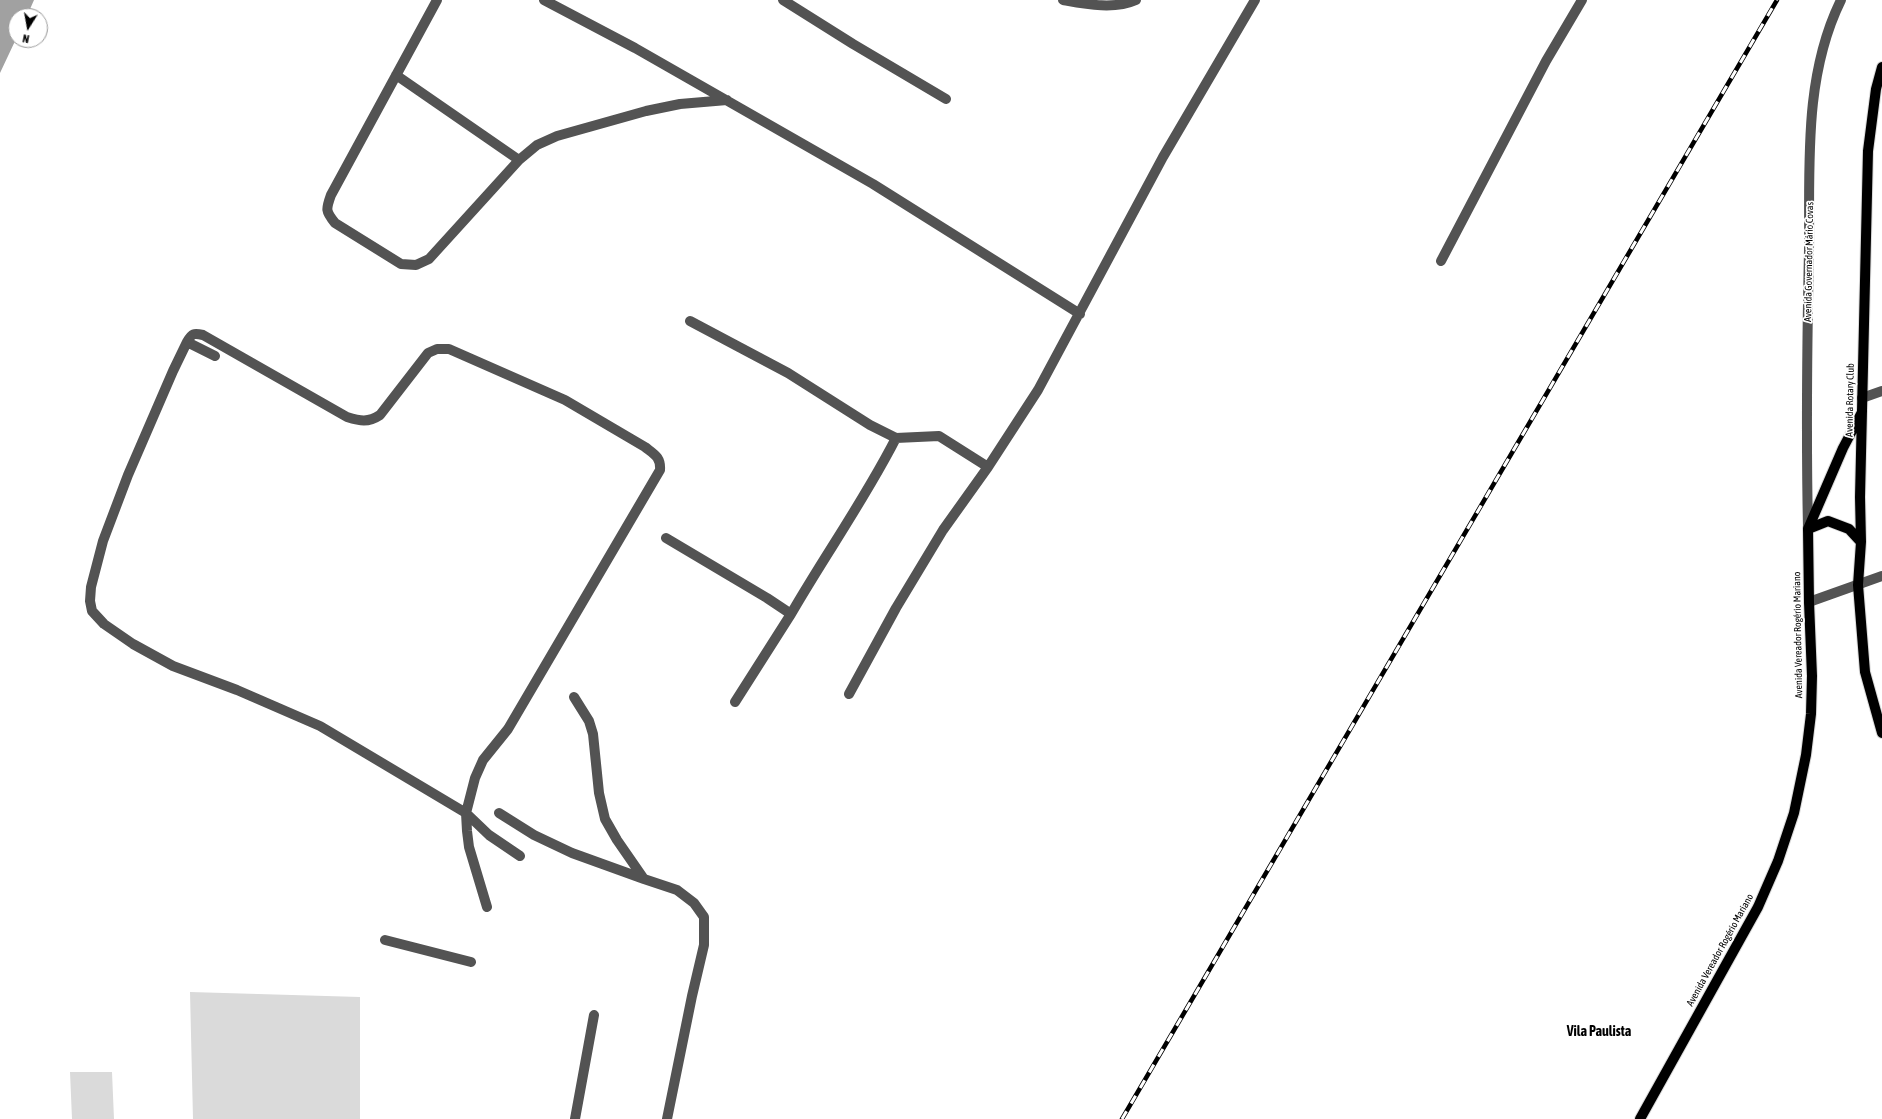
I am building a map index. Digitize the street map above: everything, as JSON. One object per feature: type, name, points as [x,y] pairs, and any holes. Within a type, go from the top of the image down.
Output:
[{"type":"main road","name":"Avenida Rotary Club","points":[[1882,67],[1876,89],[1868,151],[1862,398],[1861,542],[1858,585],[1865,672],[1882,733]]},
{"type":"main road","name":"Avenida Vereador Rogério Mariano","points":[[1640,1119],[1758,908],[1778,861],[1794,813],[1806,755],[1810,721],[1812,676],[1808,529],[1843,448],[1862,412]]},
{"type":"main road","points":[[1808,529],[1828,522],[1849,529],[1861,542]]},
{"type":"street","points":[[437,0],[327,206],[328,214],[335,223],[401,264],[416,265],[429,260],[519,160],[537,145],[557,136],[607,121],[680,104],[727,100]]},
{"type":"street","points":[[544,0],[556,3],[873,184],[1080,314]]},
{"type":"street","points":[[783,0],[853,44],[946,99]]},
{"type":"street","points":[[1063,0],[1100,5],[1129,3],[1136,0]]},
{"type":"street","points":[[849,694],[896,608],[943,530],[988,467],[1038,390],[1163,157],[1255,0]]},
{"type":"street","points":[[1441,261],[1546,61],[1582,0]]},
{"type":"street","name":"Avenida Governador Mário Covas","points":[[1808,529],[1808,308],[1811,138],[1814,86],[1824,42],[1841,0]]},
{"type":"street","points":[[396,75],[519,160]]},
{"type":"street","points":[[690,321],[788,373],[870,425],[896,438],[940,436],[988,467]]},
{"type":"street","points":[[487,907],[469,847],[466,813],[475,778],[483,760],[508,729],[543,670],[660,470],[660,462],[656,455],[645,447],[565,400],[449,349],[437,349],[428,353],[380,415],[372,420],[362,422],[347,417],[204,335],[195,333],[191,335],[172,371],[128,475],[103,541],[91,587],[90,601],[92,611],[104,624],[133,644],[167,662],[320,726],[466,813],[489,835],[520,856]]},
{"type":"street","points":[[187,342],[215,356]]},
{"type":"street","points":[[1862,398],[1882,391]]},
{"type":"street","points":[[735,702],[879,471],[896,438]]},
{"type":"street","points":[[666,538],[767,598],[791,614]]},
{"type":"street","points":[[1809,602],[1882,576]]},
{"type":"street","points":[[574,698],[590,721],[594,734],[599,793],[605,818],[617,840],[644,879]]},
{"type":"street","points":[[500,814],[534,836],[572,853],[677,890],[694,903],[704,917],[704,944],[690,1004],[668,1119]]},
{"type":"street","points":[[385,940],[471,962]]},
{"type":"street","points":[[575,1119],[594,1015]]},
{"type":"shaded area","points":[[0,0],[34,0],[30,8],[8,8],[8,48],[12,48],[0,73]]},
{"type":"shaded area","points":[[190,992],[360,997],[360,1119],[193,1119]]},
{"type":"shaded area","points":[[70,1072],[112,1072],[114,1119],[72,1119]]},
{"type":"railway","points":[[1122,1119],[1777,0]]},
{"type":"district","name":"Vila Paulista","points":[[1599,1032]]}]
